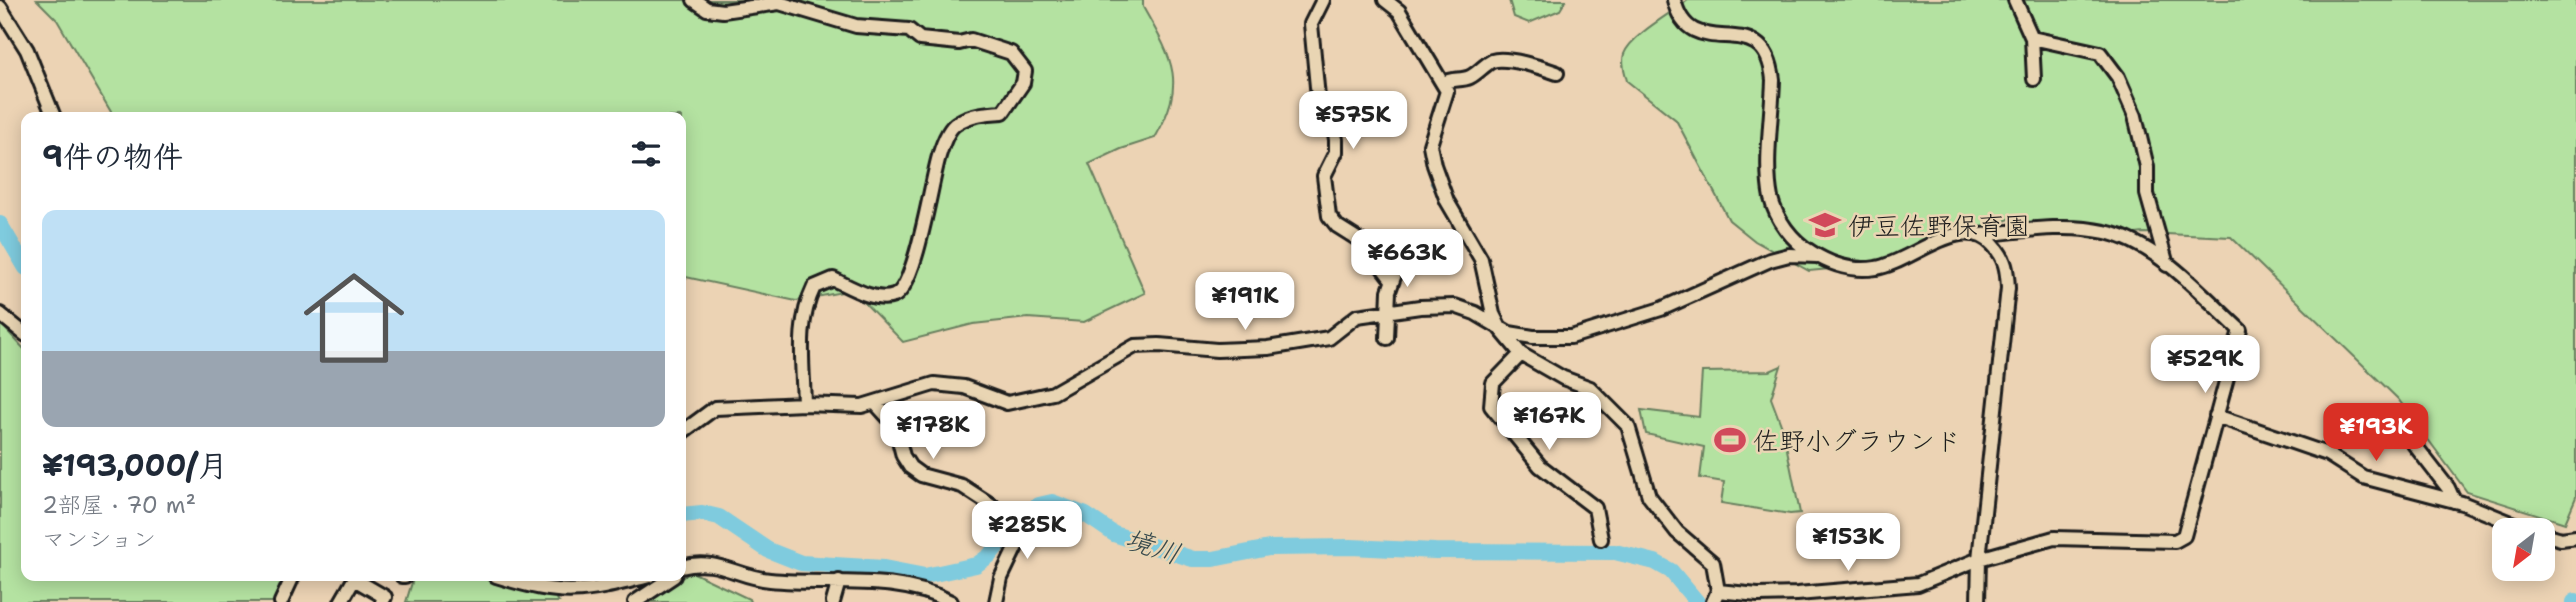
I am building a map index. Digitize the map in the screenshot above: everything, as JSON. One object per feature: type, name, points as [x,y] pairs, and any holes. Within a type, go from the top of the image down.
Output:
[{"type":"street","points":[[694,0],[707,9],[723,10],[779,3],[856,26],[909,30],[920,38],[959,43],[971,40],[1012,52],[1025,71],[1023,83],[1003,112],[978,114],[954,124],[942,146],[930,185],[916,262],[899,293],[892,298],[865,294],[833,279],[814,287],[806,304],[801,331],[804,404]]},
{"type":"street","points":[[1323,0],[1311,24],[1319,108],[1334,127],[1336,140],[1336,152],[1324,176],[1329,216],[1337,226],[1364,243],[1392,280]]},
{"type":"street","points":[[1385,0],[1403,6],[1446,82],[1447,98],[1430,145],[1434,165],[1447,201],[1481,259],[1493,314],[1501,330],[1521,354],[1563,378],[1590,388],[1628,426],[1649,496],[1677,532],[1713,563],[1715,598],[1919,584],[1979,559],[2054,538],[2175,541],[2184,536],[2240,330],[2167,265],[2140,246],[2105,232],[2034,229],[1980,234],[1957,233],[1878,268],[1845,267],[1803,248],[1787,230],[1771,197],[1773,80],[1771,63],[1765,49],[1754,39],[1740,34],[1705,34],[1696,31],[1678,16],[1675,0]]},
{"type":"street","points":[[2015,0],[2032,38],[2034,79]]},
{"type":"street","points":[[0,7],[27,50],[52,112]]},
{"type":"street","points":[[2032,38],[2100,53],[2118,77],[2143,141],[2147,194],[2167,265]]},
{"type":"street","points":[[1446,82],[1466,79],[1492,61],[1499,60],[1538,66],[1557,73]]},
{"type":"street","points":[[1978,602],[1979,559],[2008,288],[2007,263],[1991,242],[1980,234]]},
{"type":"street","points":[[1387,338],[1392,280],[1399,263],[1399,241]]},
{"type":"street","points":[[686,429],[715,408],[876,404],[934,384],[949,383],[1007,403],[1053,393],[1135,346],[1159,345],[1217,350],[1268,348],[1329,338],[1357,316],[1420,307],[1455,306],[1475,313],[1501,330],[1533,337],[1571,337],[1661,309],[1770,260],[1789,255],[1817,256]]},
{"type":"street","points":[[0,314],[21,331]]},
{"type":"street","points":[[1521,354],[1493,383],[1491,406],[1540,466],[1595,508],[1601,539]]},
{"type":"street","points":[[876,404],[895,425],[903,456],[910,467],[921,475],[962,486],[999,510],[1022,534],[1001,579],[996,602]]},
{"type":"street","points":[[2216,416],[2328,454],[2363,477],[2454,502],[2497,518]]},
{"type":"street","points":[[2403,429],[2448,488],[2454,502]]},
{"type":"street","points":[[2555,537],[2576,537]]},
{"type":"street","points":[[686,568],[720,564],[767,580],[839,581],[929,591],[951,602]]},
{"type":"street","points":[[281,602],[291,581]]},
{"type":"street","points":[[341,602],[353,581]]},
{"type":"street","points":[[361,581],[385,597],[382,602]]},
{"type":"street","points":[[513,581],[572,598],[632,581]]},
{"type":"street","points":[[635,602],[664,581]]},
{"type":"street","points":[[833,602],[839,581]]},
{"type":"green space","points":[[37,0],[1143,0],[1143,7],[1162,42],[1172,71],[1171,101],[1155,138],[1121,149],[1089,164],[1145,293],[1084,322],[1028,318],[973,324],[903,342],[852,290],[796,301],[686,277],[686,112],[111,112],[57,20]]},
{"type":"green space","points":[[1509,0],[1566,0],[1560,10],[1529,23],[1514,17]]},
{"type":"green space","points":[[1688,0],[2576,0],[2576,497],[2565,523],[2467,492],[2398,399],[2231,237],[2144,233],[2093,239],[2012,218],[1893,263],[1809,271],[1755,241],[1729,220],[1676,120],[1627,81],[1624,54],[1643,32]]},
{"type":"green space","points":[[0,323],[21,346],[21,581],[292,581],[282,602],[0,602]]},
{"type":"green space","name":"佐野小グラウンド","points":[[1781,366],[1771,398],[1783,430],[1800,513],[1790,514],[1721,503],[1724,482],[1700,478],[1704,447],[1646,434],[1641,410],[1699,417],[1702,372],[1770,371]]},
{"type":"green space","points":[[692,572],[749,599],[750,602],[638,602],[676,581],[686,581],[686,575]]},
{"type":"green space","points":[[412,581],[503,581],[556,597],[559,602],[406,602]]},
{"type":"waterway","points":[[1397,0],[1409,13],[1445,77]]},
{"type":"waterway","points":[[1437,143],[1452,92]]},
{"type":"waterway","points":[[1431,183],[1438,195]]},
{"type":"waterway","name":"境川","points":[[0,224],[21,260]]},
{"type":"waterway","points":[[1501,410],[1498,393],[1503,380]]},
{"type":"waterway","points":[[1555,470],[1594,498],[1598,504]]},
{"type":"waterway","name":"境川","points":[[686,515],[702,513],[719,517],[768,550],[801,563],[884,568],[925,576],[976,565],[989,556],[1022,516],[1039,505],[1052,502],[1086,515],[1114,534],[1193,559],[1213,559],[1269,548],[1615,552],[1655,562],[1671,571],[1697,602]]},
{"type":"place","name":"伊豆佐野保育園","points":[[1825,225]]},
{"type":"place","name":"佐野小グラウンド","points":[[1730,440]]}]
